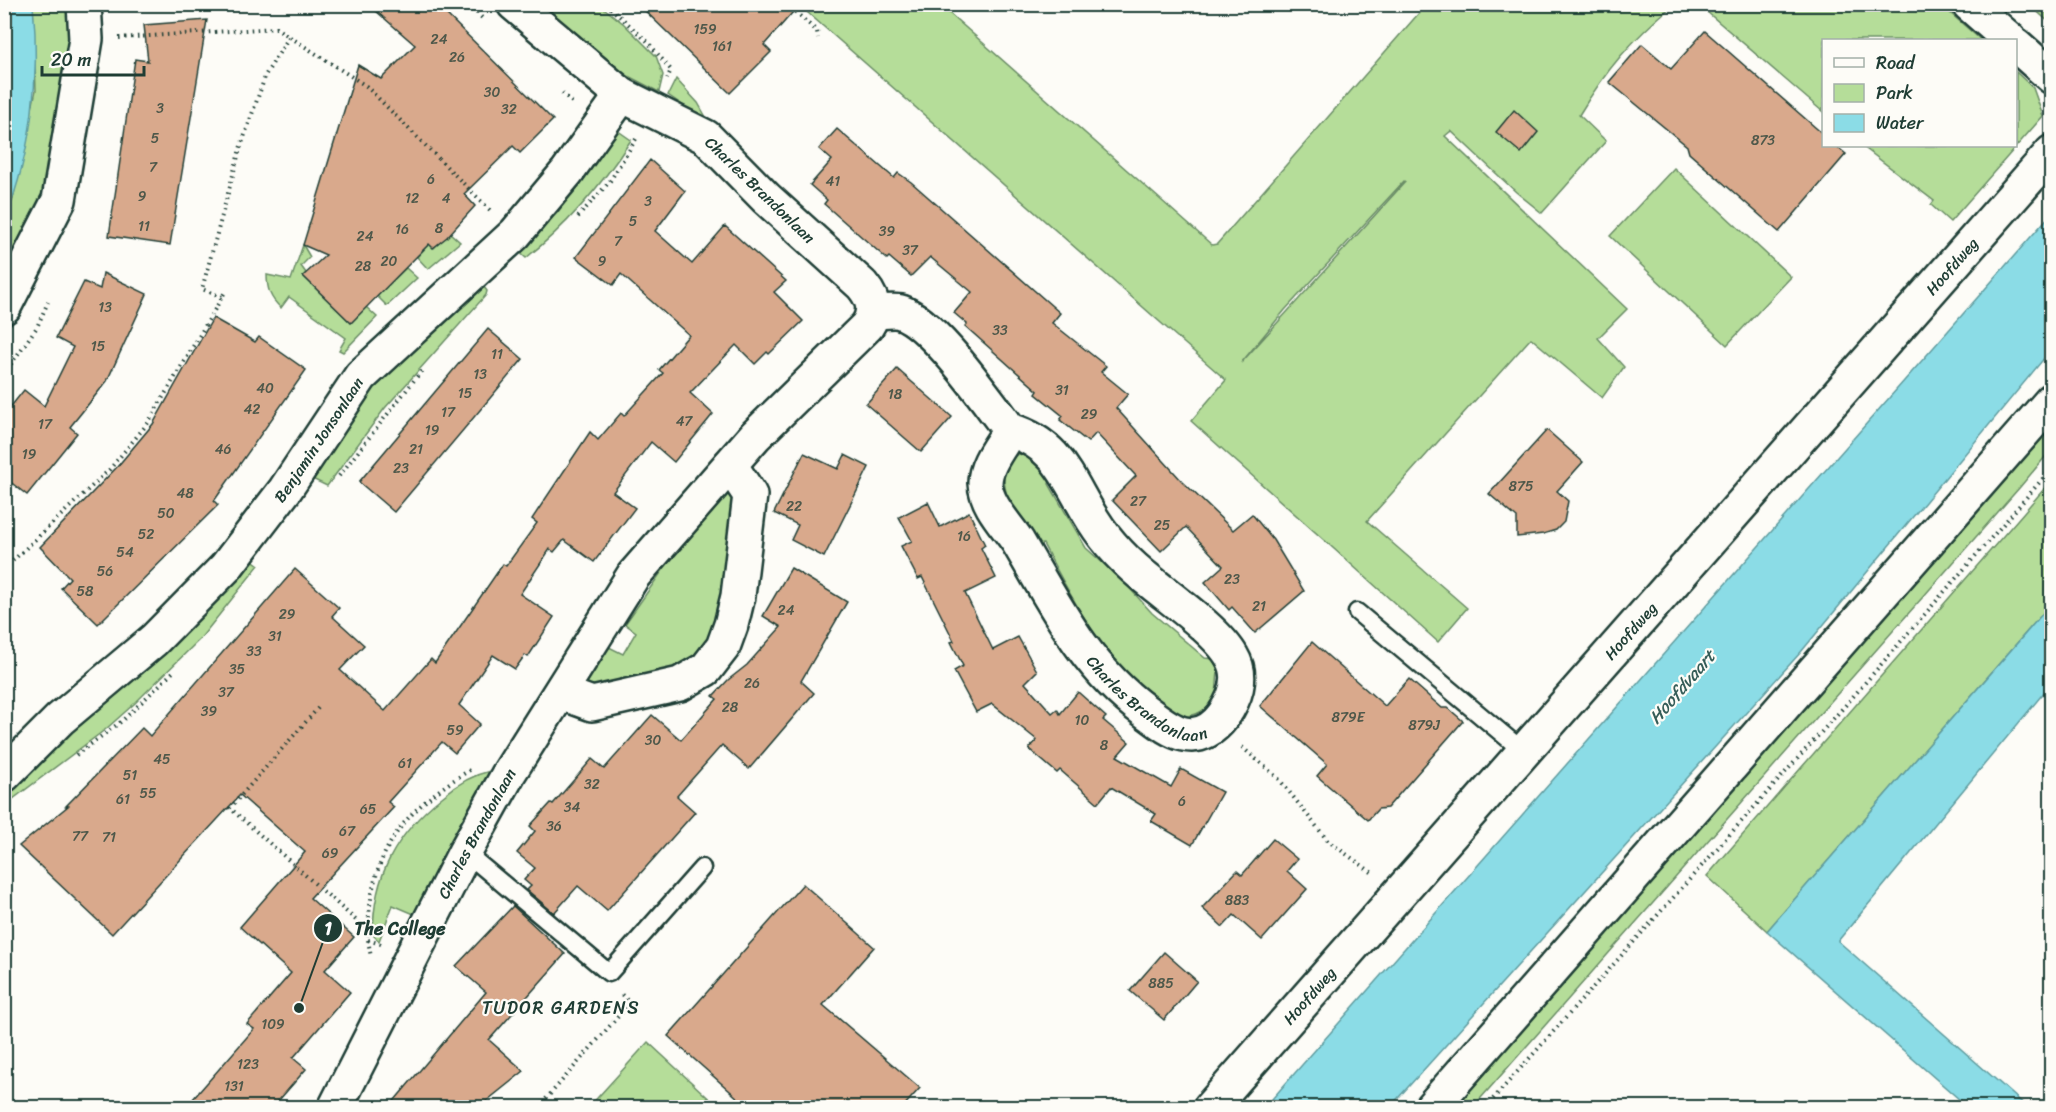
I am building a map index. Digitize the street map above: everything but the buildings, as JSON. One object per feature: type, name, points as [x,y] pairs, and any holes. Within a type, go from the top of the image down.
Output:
[{"type":"street","points":[[4,308],[59,200],[86,39],[84,4]]},
{"type":"street","name":"Charles Brandonlaan","points":[[338,1106],[465,852],[509,773],[562,693],[633,576],[730,465],[867,326],[874,312],[870,294],[862,285],[766,198],[706,137],[622,95],[514,4]]},
{"type":"street","points":[[1969,4],[2009,39]]},
{"type":"street","points":[[2017,46],[2052,77]]},
{"type":"street","name":"Benjamin Jonsonlaan","points":[[4,775],[60,718],[154,640],[226,567],[285,490],[362,376],[515,234],[567,172],[622,95]]},
{"type":"street","name":"Hoofdweg","points":[[1209,1107],[2052,152]]},
{"type":"street","name":"Charles Brandonlaan","points":[[874,312],[901,312],[924,328],[947,351],[1010,430],[1042,444],[1059,462],[1094,522],[1118,552],[1179,604],[1232,657],[1238,676],[1235,694],[1216,725],[1202,734],[1184,734],[1161,723],[1126,696],[1096,667],[1077,643],[1017,541],[990,501],[985,483],[991,462],[1010,430]]},
{"type":"street","points":[[1431,1107],[2052,400]]},
{"type":"street","points":[[562,693],[592,704],[671,687],[706,669],[723,647],[738,596],[750,495],[730,465]]},
{"type":"lane","points":[[1357,612],[1523,751]]},
{"type":"lane","points":[[465,852],[609,974],[702,868]]},
{"type":"path","points":[[606,4],[648,41],[671,70],[666,81]]},
{"type":"path","points":[[786,4],[817,31],[818,38]]},
{"type":"path","points":[[86,39],[276,28],[366,86],[515,234]]},
{"type":"path","points":[[222,297],[202,289],[240,149],[266,74],[289,37]]},
{"type":"path","points":[[571,223],[610,181],[641,132]]},
{"type":"path","points":[[4,569],[109,470],[148,423],[225,292]]},
{"type":"path","points":[[338,477],[426,366]]},
{"type":"path","points":[[1485,1107],[1851,699],[2052,468]]},
{"type":"path","points":[[67,761],[122,721],[174,670]]},
{"type":"path","points":[[318,708],[230,808],[369,931]]},
{"type":"path","points":[[1216,725],[1279,779],[1328,841],[1398,894]]},
{"type":"path","points":[[412,957],[369,940],[369,910],[381,859],[398,828],[450,782],[476,766],[494,764],[509,773]]},
{"type":"path","points":[[538,1107],[630,1003],[615,989],[609,974]]},
{"type":"green space","points":[[33,5],[68,5],[72,46],[64,126],[30,242],[5,287],[5,219],[13,199],[36,90]]},
{"type":"green space","points":[[528,5],[600,5],[624,24],[656,56],[663,75],[659,92],[605,64]]},
{"type":"green space","points":[[799,5],[940,5],[1212,245],[1217,244],[1426,5],[1673,5],[1621,56],[1579,115],[1606,141],[1542,213],[1516,192],[1451,131],[1445,136],[1627,309],[1598,338],[1624,367],[1602,398],[1531,338],[1367,521],[1467,608],[1438,642],[1191,421],[1226,380]],"holes":[[[1405,182],[1241,363],[1285,310]]]},
{"type":"green space","points":[[1699,5],[1941,5],[1980,39],[1822,39],[1822,111]]},
{"type":"green space","points":[[2030,5],[2051,5],[2051,24]]},
{"type":"green space","points":[[2017,73],[2033,88],[2043,116],[2017,146]]},
{"type":"green space","points":[[676,79],[698,103],[710,124],[668,95]]},
{"type":"green space","points":[[614,128],[631,140],[620,157],[570,218],[526,258],[518,251],[558,212]]},
{"type":"green space","points":[[1863,147],[2016,147],[1950,222],[1931,205],[1934,201]]},
{"type":"green space","points":[[1674,168],[1791,277],[1727,345],[1610,236]]},
{"type":"green space","points":[[449,232],[460,242],[428,269],[417,257],[429,244],[434,248]]},
{"type":"green space","points":[[303,245],[310,257],[301,266],[306,273],[303,276],[351,323],[366,307],[377,317],[343,352],[339,350],[346,338],[289,297],[281,308],[270,293],[267,275],[291,280]]},
{"type":"green space","points":[[406,268],[417,278],[387,306],[377,296]]},
{"type":"green space","points":[[480,282],[487,291],[486,295],[385,408],[327,486],[306,476],[377,380]]},
{"type":"green space","points":[[2051,428],[2051,450],[2020,487],[1473,1107],[1455,1107]]},
{"type":"green space","points":[[1019,454],[1035,458],[1051,477],[1049,484],[1086,548],[1123,581],[1152,613],[1205,658],[1213,659],[1218,670],[1216,696],[1204,709],[1187,716],[1172,712],[1139,686],[1106,650],[1066,588],[1043,544],[1037,546],[1011,504],[1004,482],[1005,471],[1008,459]]},
{"type":"green space","points":[[2051,481],[2051,604],[1767,931],[1707,876]]},
{"type":"green space","points":[[726,492],[735,494],[720,630],[693,665],[592,690],[585,684],[609,647],[623,654],[636,632],[625,624],[667,564]]},
{"type":"green space","points":[[251,559],[259,565],[200,639],[106,729],[5,805],[5,788]]},
{"type":"green space","points":[[490,771],[495,776],[459,831],[414,914],[393,905],[379,941],[373,935],[377,893],[390,857],[400,841],[426,811],[447,793],[471,778]]},
{"type":"green space","points":[[648,1042],[718,1107],[589,1107]]},
{"type":"water","points":[[5,4],[33,5],[35,59],[28,141],[5,219]]},
{"type":"water","name":"Hoofdvaart","points":[[2051,214],[2051,350],[1801,652],[1390,1107],[1265,1107]]},
{"type":"water","points":[[2051,604],[2051,684],[1838,941],[2027,1107],[1968,1107],[1767,931]]},
{"type":"place","name":"The College","points":[[299,1008]]},
{"type":"district","name":"TUDOR GARDENS","points":[[561,1008]]}]
